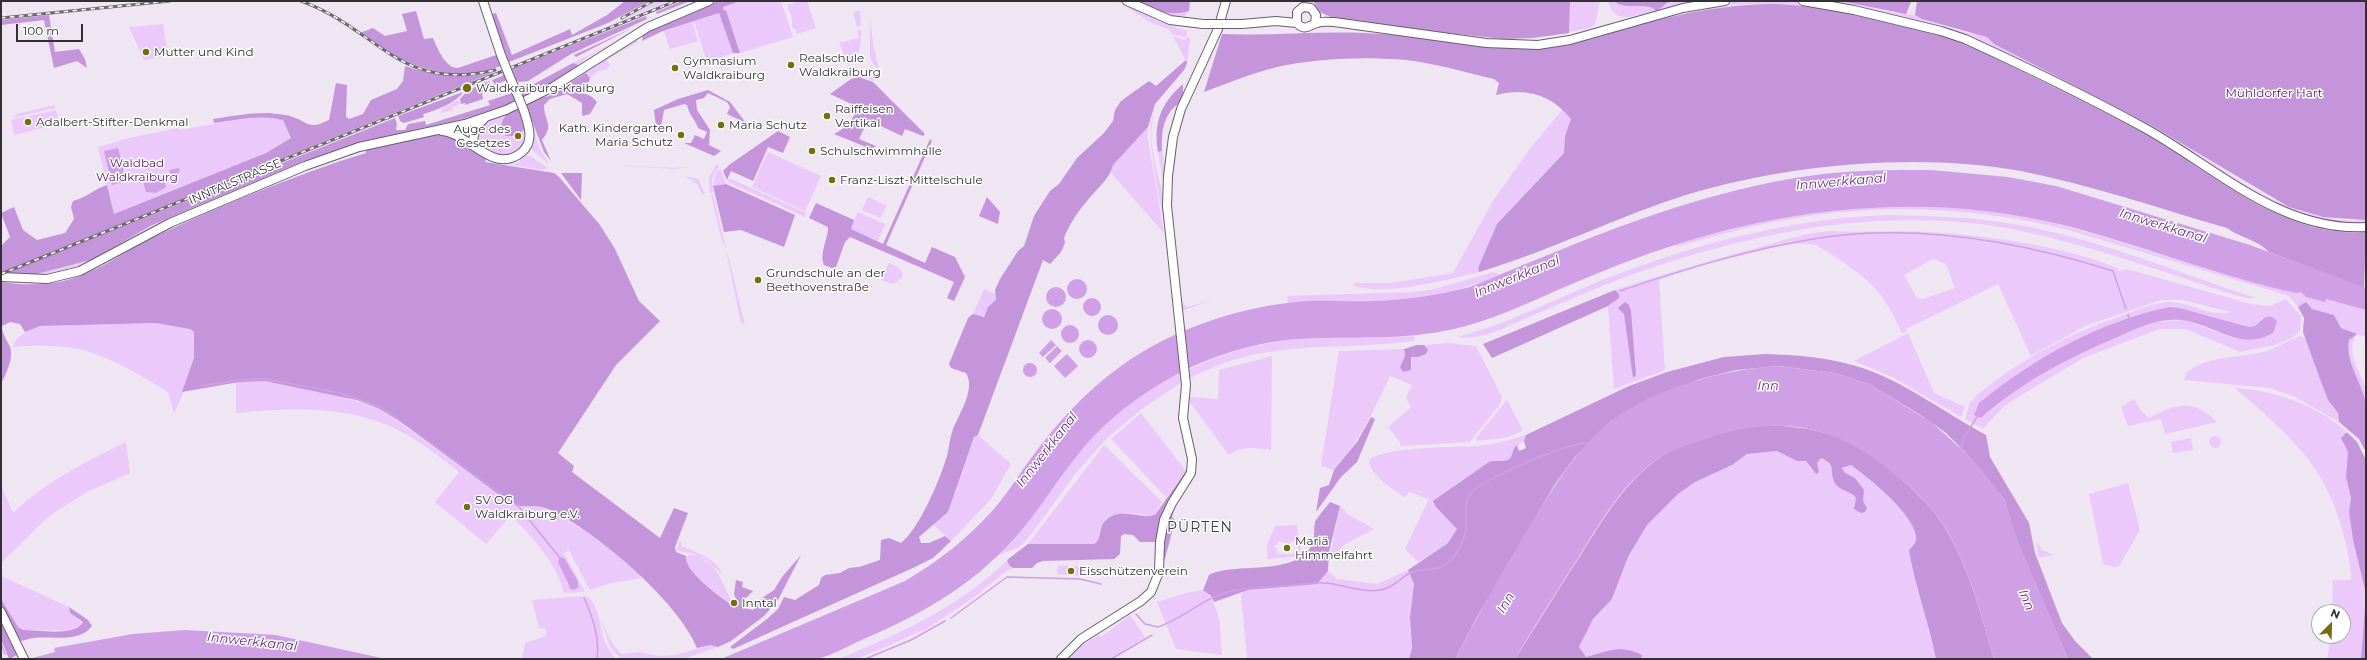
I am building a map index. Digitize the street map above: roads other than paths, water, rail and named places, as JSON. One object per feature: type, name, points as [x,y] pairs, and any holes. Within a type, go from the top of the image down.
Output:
[{"type":"main road","points":[[465,124],[475,144],[482,153],[497,158],[508,158],[522,152],[530,136],[524,111],[501,55],[483,1]]},
{"type":"main road","name":"INNTALSTRASSE","points":[[1,277],[27,280],[55,278],[80,271],[170,222],[332,156],[367,145],[465,124],[516,106],[553,86],[648,26],[709,1]]},
{"type":"main road","points":[[1127,1],[1170,20],[1203,24],[1242,24],[1276,21],[1297,16],[1312,10]]},
{"type":"main road","points":[[1060,659],[1081,639],[1140,601],[1156,583],[1160,568],[1160,536],[1164,520],[1172,503],[1189,479],[1192,470],[1192,457],[1183,418],[1185,382],[1167,206],[1170,153],[1181,109],[1218,29],[1226,1]]},
{"type":"main road","points":[[1299,1],[1297,16],[1306,28],[1315,23],[1334,22],[1503,45],[1549,43],[1570,40],[1683,8],[1725,1]]},
{"type":"main road","points":[[1302,1],[1312,10],[1334,22]]},
{"type":"main road","points":[[1803,1],[1854,10],[1965,39],[2125,118],[2286,213],[2322,224],[2366,227]]},
{"type":"main road","points":[[1312,10],[1315,23]]},
{"type":"main road","points":[[475,144],[477,125],[485,118]]},
{"type":"main road","points":[[435,131],[457,134],[475,144]]},
{"type":"main road","points":[[1,612],[23,657]]},
{"type":"water","points":[[118,148],[126,181],[112,185],[104,151]]},
{"type":"water","points":[[179,168],[180,170],[176,178],[172,180],[169,170]]},
{"type":"water","name":"Innwerkkanal","points":[[1931,170],[2008,177],[2056,186],[2250,245],[2366,288],[2366,310],[2326,299],[2325,302],[2306,297],[2301,292],[2296,293],[2237,278],[2092,233],[2063,225],[2019,216],[1974,210],[1929,207],[1884,207],[1839,210],[1794,216],[1749,225],[1687,241],[1652,253],[1601,272],[1497,316],[1454,329],[1435,333],[1396,337],[1318,338],[1281,341],[1227,353],[1192,367],[1160,384],[1137,399],[1104,426],[1085,446],[1032,518],[1008,546],[971,579],[931,606],[822,658],[721,659],[905,581],[930,565],[984,520],[1004,497],[1042,444],[1084,397],[1121,366],[1163,341],[1186,330],[1233,314],[1282,304],[1306,301],[1398,300],[1434,295],[1470,287],[1643,218],[1732,191],[1777,181],[1823,174],[1850,172]]},
{"type":"water","points":[[152,175],[163,176],[166,187],[156,193],[146,192],[143,181]]},
{"type":"water","points":[[1077,279],[1084,282],[1087,289],[1084,296],[1077,299],[1070,296],[1067,289],[1070,282]]},
{"type":"water","points":[[1056,287],[1063,290],[1066,297],[1063,304],[1056,307],[1049,304],[1046,297],[1049,290]]},
{"type":"water","points":[[1092,298],[1098,301],[1101,307],[1098,313],[1092,316],[1086,313],[1083,307],[1086,301]]},
{"type":"water","points":[[2169,307],[2180,308],[2249,327],[2255,326],[2263,319],[2268,317],[2274,318],[2277,321],[2274,332],[2261,338],[2248,340],[2235,338],[2184,320],[2170,320],[2148,324],[2095,347],[2044,373],[2011,394],[1981,418],[1974,415],[1979,403],[2000,387],[2022,371],[2068,344],[2118,322]]},
{"type":"water","points":[[1052,309],[1059,312],[1062,319],[1059,326],[1052,329],[1045,326],[1042,319],[1045,312]]},
{"type":"water","points":[[1108,315],[1115,318],[1118,325],[1115,332],[1108,335],[1101,332],[1098,325],[1101,318]]},
{"type":"water","points":[[1070,325],[1076,328],[1079,334],[1076,340],[1070,343],[1064,340],[1061,334],[1064,328]]},
{"type":"water","points":[[1051,340],[1056,345],[1043,357],[1039,353]]},
{"type":"water","points":[[1084,340],[1092,340],[1097,345],[1095,356],[1092,358],[1084,358],[1079,353],[1079,345]]},
{"type":"water","points":[[1057,346],[1062,351],[1050,363],[1045,358]]},
{"type":"water","points":[[1067,354],[1078,366],[1065,378],[1054,366]]},
{"type":"water","points":[[1030,363],[1035,365],[1037,370],[1035,375],[1030,377],[1025,375],[1023,370],[1025,365]]},
{"type":"water","name":"Inn","points":[[1778,366],[1835,373],[1869,384],[1931,422],[1966,453],[2004,499],[2018,541],[2068,659],[1994,659],[1972,585],[1957,549],[1937,516],[1922,498],[1871,456],[1849,443],[1826,434],[1803,428],[1779,426],[1754,427],[1729,432],[1679,448],[1656,460],[1622,492],[1612,505],[1515,659],[1455,659],[1501,574],[1548,496],[1576,456],[1610,422],[1627,410],[1647,399],[1690,382],[1735,371]]},
{"type":"water","points":[[560,557],[564,558],[578,581],[578,588],[571,590],[558,562]]},
{"type":"water","name":"Innwerkkanal","points":[[184,630],[276,635],[386,659],[29,659],[55,652],[54,648],[133,634]]},
{"type":"waterway","points":[[1620,291],[1693,267],[1768,248],[1819,238],[1856,234],[1931,234],[2005,243],[2077,260],[2113,271],[2126,309]]},
{"type":"waterway","points":[[2128,314],[2129,319]]},
{"type":"waterway","points":[[202,386],[239,380],[265,379],[340,393],[381,407],[519,507],[560,558]]},
{"type":"waterway","points":[[1961,449],[1964,437],[1977,417]]},
{"type":"waterway","points":[[1136,614],[1145,624],[1158,627],[1178,618],[1216,596],[1237,590],[1309,583],[1332,584],[1372,591],[1387,588],[1413,571],[1439,568],[1450,561],[1458,551],[1464,538],[1467,500],[1472,492],[1479,486],[1493,478],[1549,453],[1582,443],[1591,443]]},
{"type":"waterway","points":[[951,618],[1007,577],[1080,579],[1101,584]]},
{"type":"waterway","points":[[584,598],[597,636],[597,659]]},
{"type":"waterway","points":[[865,659],[911,640],[945,621]]},
{"type":"waterway","points":[[1111,659],[1152,635]]},
{"type":"waterway","points":[[1,643],[5,654]]},
{"type":"railway","points":[[1,18],[170,1]]},
{"type":"railway","points":[[301,1],[350,26],[390,54],[411,65],[435,73],[462,75],[495,70]]},
{"type":"railway","points":[[622,18],[653,1]]},
{"type":"railway","points":[[1,274],[676,1]]},
{"type":"place","name":"Mutter und Kind","points":[[146,52]]},
{"type":"place","name":"Realschule Waldkraiburg","points":[[791,65]]},
{"type":"place","name":"Gymnasium Waldkraiburg","points":[[675,68]]},
{"type":"place","name":"Waldkraiburg-Kraiburg","points":[[467,88]]},
{"type":"place","name":"Raiffeisen Vertikal","points":[[827,116]]},
{"type":"place","name":"Adalbert-Stifter-Denkmal","points":[[28,122]]},
{"type":"place","name":"Maria Schutz","points":[[721,125]]},
{"type":"place","name":"Kath. Kindergarten Maria Schutz","points":[[681,135]]},
{"type":"place","name":"Auge des Gesetzes","points":[[518,136]]},
{"type":"place","name":"Schulschwimmhalle","points":[[812,151]]},
{"type":"place","name":"Franz-Liszt-Mittelschule","points":[[832,180]]},
{"type":"place","name":"Grundschule an der Beethovenstraße","points":[[758,280]]},
{"type":"place","name":"SV OG Waldkraiburg e.V.","points":[[467,507]]},
{"type":"place","name":"Mariä Himmelfahrt","points":[[1287,548]]},
{"type":"place","name":"Eisschützenverein","points":[[1071,571]]},
{"type":"place","name":"Inntal","points":[[734,603]]},
{"type":"district","name":"PÜRTEN","points":[[1200,528]]},
{"type":"park label","name":"Mühldorfer Hart","points":[[2274,93]]},
{"type":"park label","name":"Waldbad Waldkraiburg","points":[[137,170]]}]
